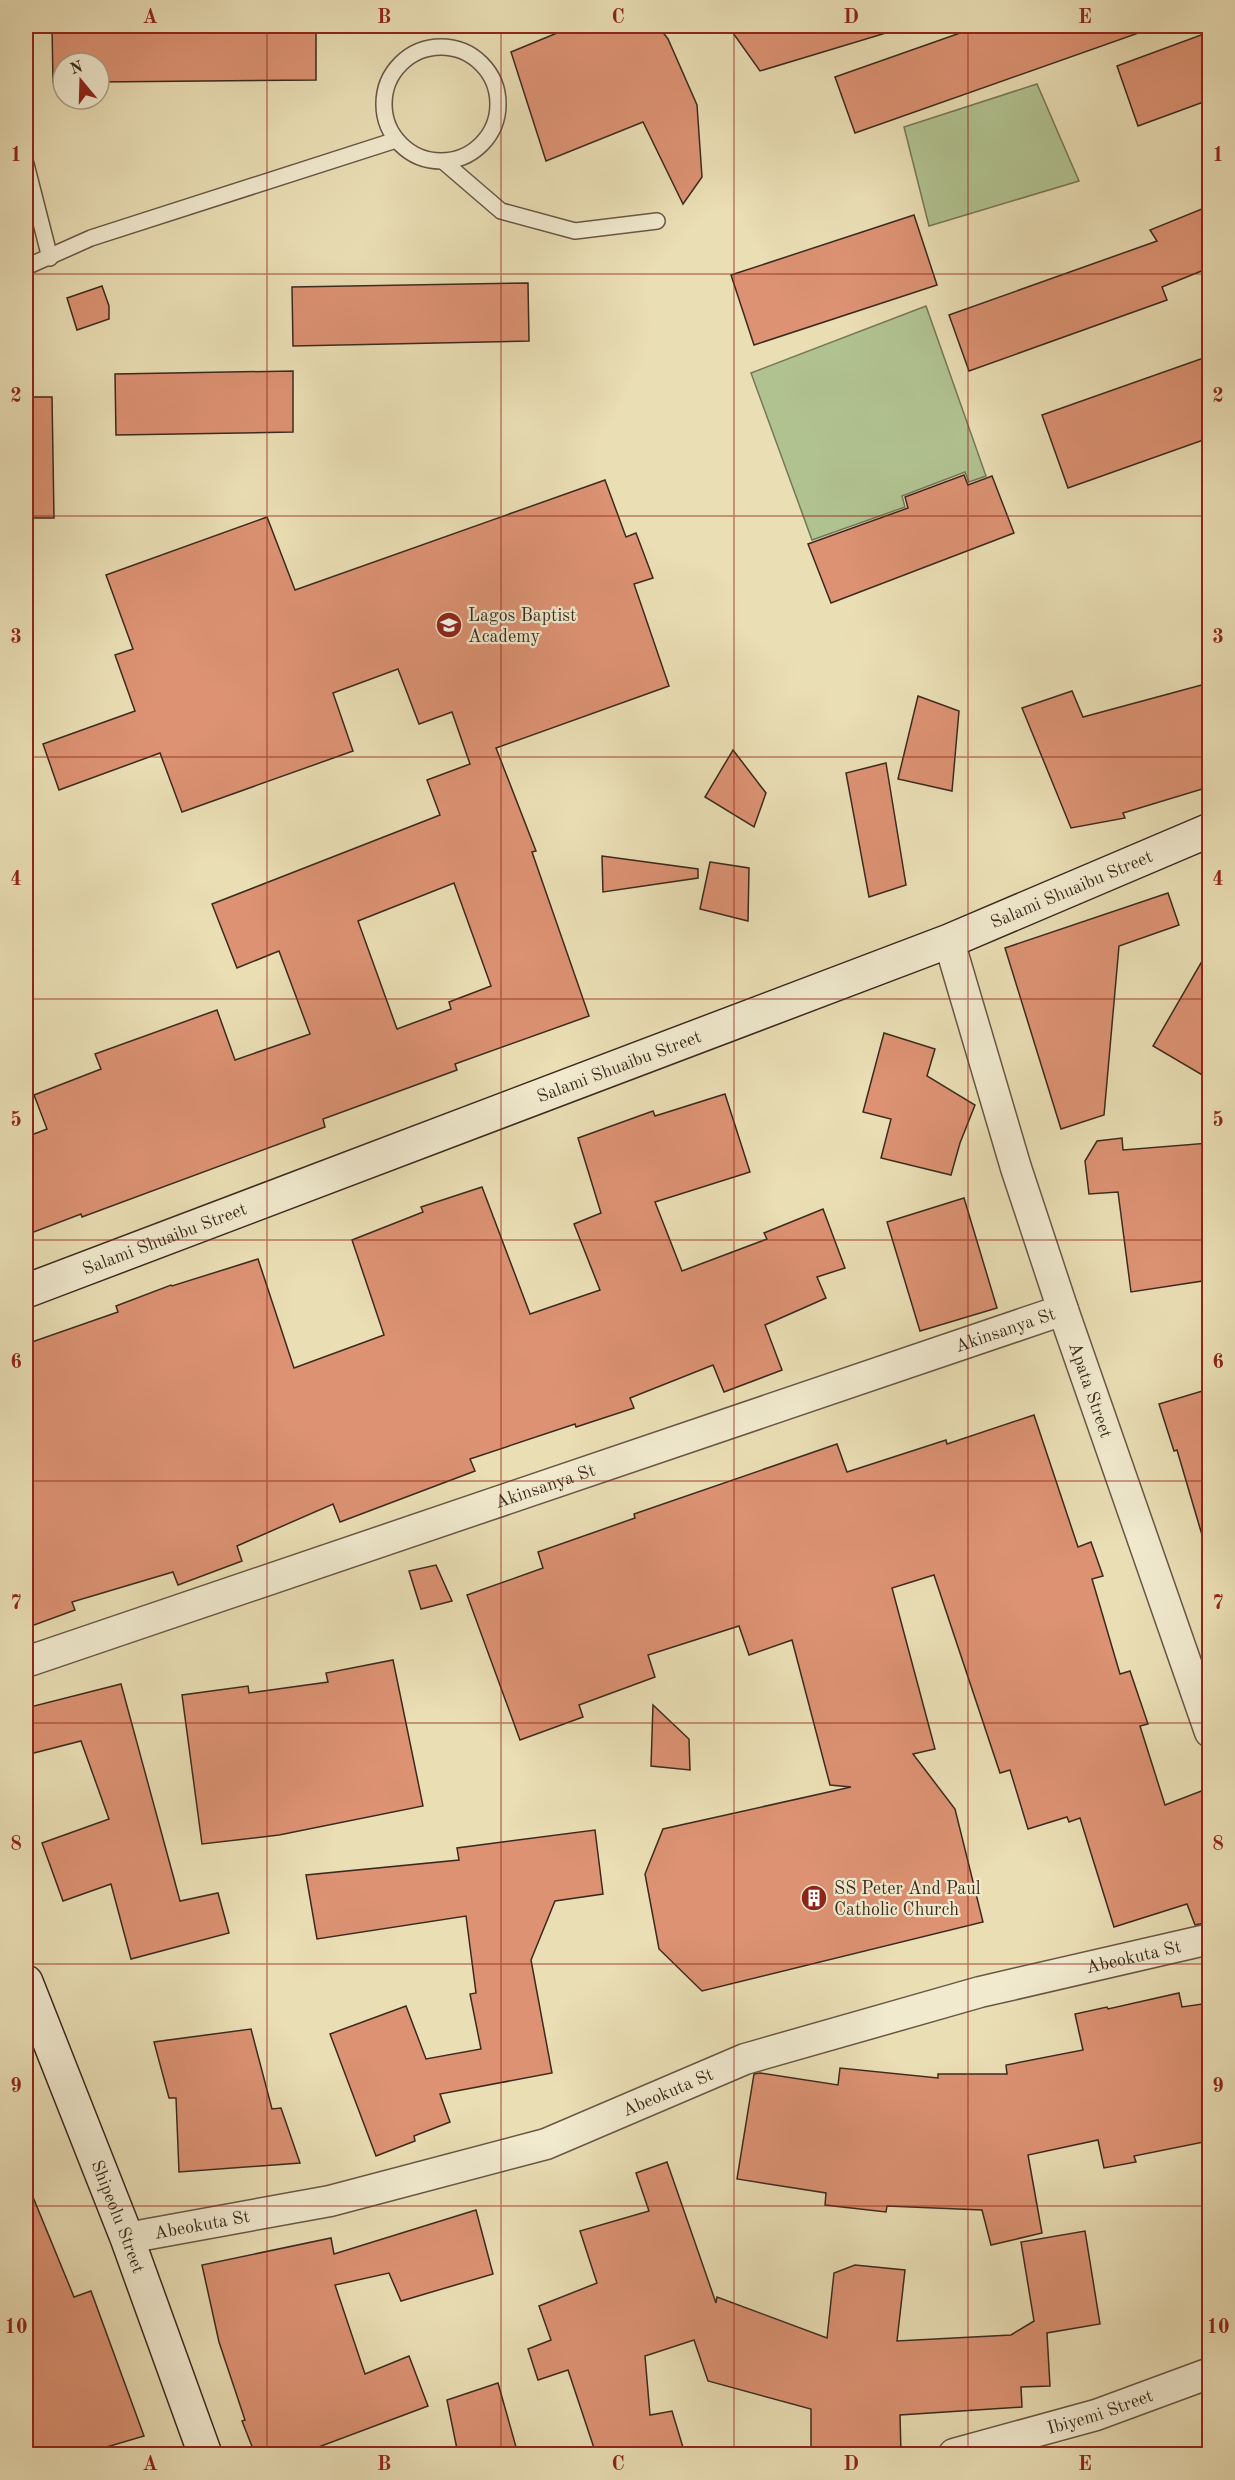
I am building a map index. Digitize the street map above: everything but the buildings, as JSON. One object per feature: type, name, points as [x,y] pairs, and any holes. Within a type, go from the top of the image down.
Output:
[{"type":"street","name":"Salami Shuaibu Street","points":[[26,1291],[948,941],[1209,830]]},
{"type":"street","name":"Apata Street","points":[[948,941],[1016,1168],[1209,1732]]},
{"type":"street","name":"Akinsanya St","points":[[26,1662],[1063,1310]]},
{"type":"street","name":"Abeokuta St","points":[[126,2238],[330,2201],[546,2144],[745,2059],[980,1992],[1209,1939]]},
{"type":"street","name":"Shipeolu Street","points":[[26,1982],[126,2238],[205,2454]]},
{"type":"street","name":"Ibiyemi Street","points":[[954,2454],[1096,2415],[1209,2373]]},
{"type":"lane","points":[[439,46],[456,49],[473,56],[486,68],[495,84],[499,101],[496,119],[489,135],[477,149],[444,162],[426,159],[409,152],[396,140],[387,124],[384,107],[386,89],[393,73],[405,59],[421,50],[439,46]]},
{"type":"lane","points":[[26,267],[91,238],[396,140]]},
{"type":"lane","points":[[444,162],[501,211],[574,231],[657,221]]},
{"type":"lane","points":[[26,164],[50,258]]},
{"type":"green space","points":[[1037,84],[1079,181],[929,226],[904,127]]},
{"type":"green space","points":[[926,306],[986,476],[969,482],[965,472],[902,496],[905,507],[812,540],[751,373]]},
{"type":"place","name":"Lagos Baptist Academy","points":[[449,625]]},
{"type":"place","name":"SS Peter And Paul Catholic Church","points":[[814,1898]]}]
